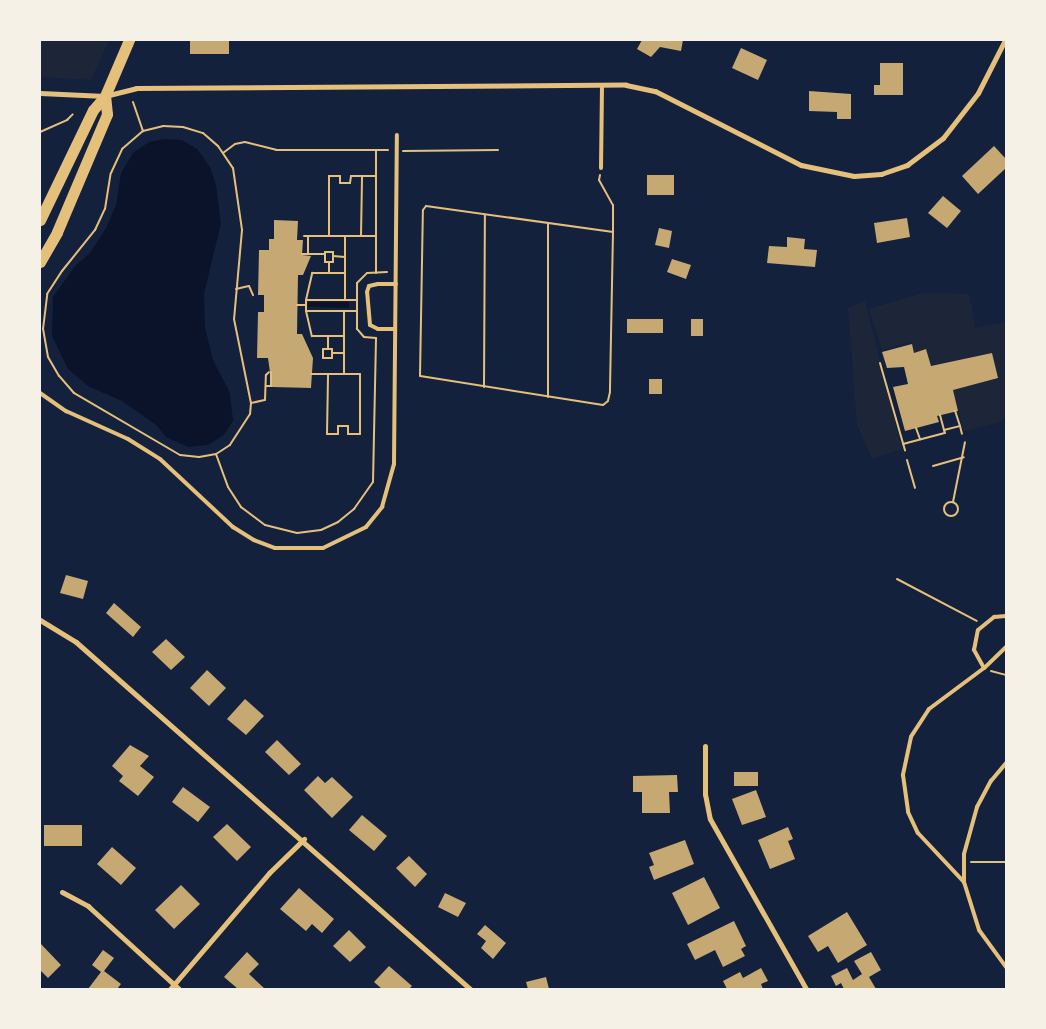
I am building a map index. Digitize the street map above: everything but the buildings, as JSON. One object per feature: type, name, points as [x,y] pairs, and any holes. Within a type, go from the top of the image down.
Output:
[{"type":"main road","points":[[40,220],[93,110],[104,96],[128,40]]},
{"type":"main road","points":[[40,262],[57,232],[108,114],[104,96]]},
{"type":"street","points":[[40,93],[104,96],[136,88],[626,85],[655,91],[801,165],[854,176],[881,174],[907,165],[943,138],[978,93],[1005,40]]},
{"type":"street","points":[[40,620],[76,642],[304,839],[470,989]]},
{"type":"street","points":[[705,746],[705,794],[710,819],[806,989]]},
{"type":"street","points":[[171,986],[269,873],[304,839]]},
{"type":"street","points":[[62,892],[88,906],[171,986],[179,989]]},
{"type":"lane","points":[[601,168],[602,85]]},
{"type":"lane","points":[[40,393],[66,411],[128,439],[160,459],[233,527],[254,540],[275,548],[323,548],[366,527],[382,507],[391,483],[394,464],[397,135]]},
{"type":"lane","points":[[395,328],[378,329],[370,325],[367,292],[369,286],[396,284]]},
{"type":"lane","points":[[984,668],[974,650],[974,640],[983,624],[994,617],[1006,616]]},
{"type":"lane","points":[[964,882],[918,833],[908,812],[903,775],[905,756],[918,724],[929,709],[984,668],[1006,646]]},
{"type":"lane","points":[[1006,763],[991,781],[977,806],[964,863],[964,882],[979,930],[1006,967]]},
{"type":"path","points":[[133,102],[143,131]]},
{"type":"path","points":[[40,132],[67,120],[73,114]]},
{"type":"path","points":[[163,126],[183,127],[203,133],[223,153],[233,168],[242,230],[242,261],[236,289],[237,337],[251,403],[241,433],[230,446],[216,454],[200,457],[180,455],[113,413],[91,405],[59,376],[48,356],[43,328],[47,294],[62,270],[96,230],[104,209],[111,173],[122,149],[143,131],[163,126]]},
{"type":"path","points":[[223,153],[235,144],[245,142],[276,150],[498,150]]},
{"type":"path","points":[[376,150],[376,273]]},
{"type":"path","points":[[601,168],[599,180],[613,205],[613,232],[608,401],[603,405],[484,388],[420,376],[423,210],[426,206],[613,232]]},
{"type":"path","points":[[329,236],[330,176],[340,176],[340,183],[350,183],[350,176],[376,176]]},
{"type":"path","points":[[361,236],[362,176]]},
{"type":"path","points":[[484,388],[485,215]]},
{"type":"path","points":[[548,223],[548,397]]},
{"type":"path","points":[[304,236],[376,236]]},
{"type":"path","points":[[308,236],[308,254]]},
{"type":"path","points":[[345,236],[345,300]]},
{"type":"path","points":[[302,254],[333,252],[333,262],[329,262]]},
{"type":"path","points":[[325,254],[325,262],[329,262]]},
{"type":"path","points":[[333,256],[345,257]]},
{"type":"path","points":[[329,262],[329,273]]},
{"type":"path","points":[[344,336],[312,336],[306,311],[306,300],[312,273],[345,273]]},
{"type":"path","points":[[236,289],[249,286],[253,295]]},
{"type":"path","points":[[306,300],[357,300]]},
{"type":"path","points":[[298,305],[306,305]]},
{"type":"path","points":[[306,311],[357,311]]},
{"type":"path","points":[[344,311],[344,374]]},
{"type":"path","points":[[40,332],[43,328]]},
{"type":"path","points":[[328,336],[328,348]]},
{"type":"path","points":[[216,454],[228,486],[241,507],[265,525],[297,533],[321,530],[338,522],[354,509],[373,482],[376,338]]},
{"type":"path","points":[[323,348],[332,348],[332,353],[332,358],[323,358],[323,348]]},
{"type":"path","points":[[332,353],[344,353]]},
{"type":"path","points":[[880,363],[904,450]]},
{"type":"path","points":[[251,403],[265,400],[266,386],[270,372],[271,386],[266,386]]},
{"type":"path","points":[[311,374],[328,374],[344,374],[360,374],[360,434],[348,434],[348,426],[338,426],[338,434],[327,434],[328,374]]},
{"type":"path","points":[[955,411],[962,434]]},
{"type":"path","points":[[903,444],[945,433],[940,415]]},
{"type":"path","points":[[944,430],[960,426]]},
{"type":"path","points":[[916,428],[920,440]]},
{"type":"path","points":[[953,502],[944,506],[948,516],[958,511],[953,502],[964,457],[965,442]]},
{"type":"path","points":[[933,466],[964,457]]},
{"type":"path","points":[[907,460],[915,488]]},
{"type":"path","points":[[897,579],[983,624]]},
{"type":"path","points":[[984,668],[1006,675]]},
{"type":"path","points":[[964,863],[1006,862]]},
{"type":"shaded area","points":[[40,40],[109,40],[91,80],[40,77]]},
{"type":"shaded area","points":[[164,139],[182,140],[197,149],[210,167],[216,185],[221,224],[204,294],[205,327],[213,360],[230,393],[233,421],[223,436],[208,445],[188,447],[166,437],[156,425],[122,401],[88,386],[68,369],[52,336],[53,297],[75,266],[90,253],[106,228],[116,205],[121,173],[133,153],[149,142]]},
{"type":"shaded area","points":[[922,293],[969,294],[975,328],[1006,322],[1006,415],[1001,422],[964,431],[953,390],[937,364],[931,366],[926,349],[914,353],[911,342],[882,350],[869,309]]},
{"type":"shaded area","points":[[865,301],[902,449],[872,459],[857,425],[848,308]]},
{"type":"shaded area","points":[[308,302],[349,302],[349,308],[308,307]]}]
